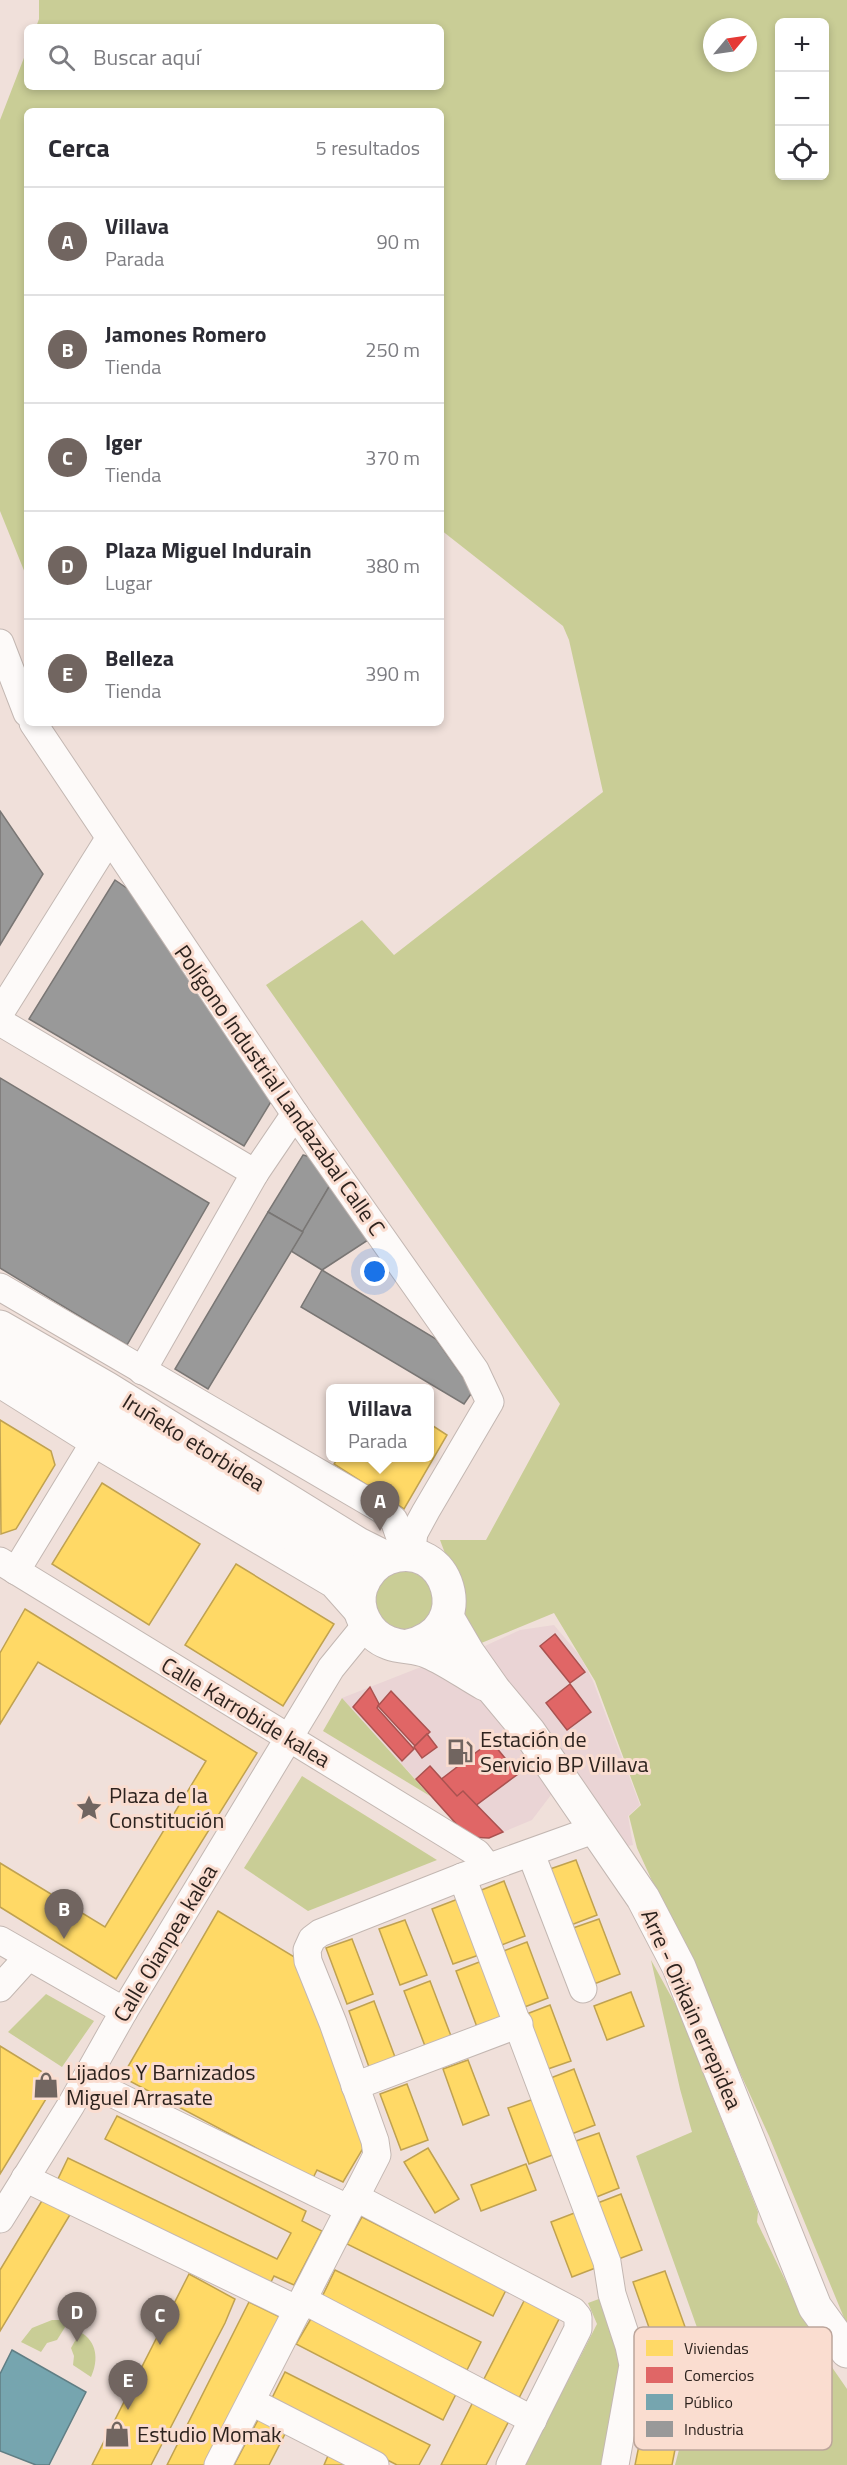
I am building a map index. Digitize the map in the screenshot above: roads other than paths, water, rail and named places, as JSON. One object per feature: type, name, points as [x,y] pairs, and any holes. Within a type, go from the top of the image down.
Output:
[{"type":"main road","name":"Iruñeko etorbidea","points":[[0,1327],[106,1388],[349,1538],[401,1556]]},
{"type":"main road","name":"Iruñeko etorbidea","points":[[0,1357],[267,1517],[343,1568],[362,1611]]},
{"type":"main road","points":[[404,1646],[421,1644],[441,1628],[447,1617],[450,1593],[442,1574],[430,1562],[401,1556],[372,1568],[365,1577],[362,1611],[375,1635],[387,1643],[428,1651],[494,1690]]},
{"type":"main road","name":"Arre - Orikain errepidea","points":[[447,1617],[468,1653],[528,1732],[643,1898],[679,1967],[815,2307],[830,2327]]},
{"type":"main road","name":"Arre - Orikain errepidea","points":[[832,2330],[847,2351]]},
{"type":"street","points":[[0,643],[24,705]]},
{"type":"street","name":"Polígono Industrial Landazabal Calle C","points":[[35,726],[295,1114],[475,1370],[490,1402],[401,1556]]},
{"type":"street","points":[[0,1012],[109,839]]},
{"type":"street","points":[[0,1022],[255,1173]]},
{"type":"street","points":[[142,1371],[255,1173],[295,1114]]},
{"type":"street","points":[[0,1287],[381,1509],[394,1520],[401,1556]]},
{"type":"street","points":[[0,1384],[94,1443],[333,1584],[362,1611]]},
{"type":"street","points":[[8,1566],[94,1443]]},
{"type":"street","name":"Calle Karrobide kalea","points":[[8,1566],[477,1853],[488,1867]]},
{"type":"street","name":"Calle Oianpea kalea","points":[[0,2219],[331,1668],[362,1611]]},
{"type":"street","points":[[331,1668],[360,1650],[404,1646]]},
{"type":"street","points":[[218,2465],[377,2155],[375,2141],[308,1961],[307,1950],[312,1939],[320,1933],[462,1876],[531,1854],[596,1829]]},
{"type":"street","points":[[531,1854],[583,1989]]},
{"type":"street","points":[[462,1876],[607,2262],[612,2294],[629,2346],[633,2366],[615,2465]]},
{"type":"street","points":[[0,1940],[123,2011]]},
{"type":"street","points":[[0,1988],[28,1957]]},
{"type":"street","points":[[355,2086],[519,2024]]},
{"type":"street","points":[[85,2080],[352,2203],[573,2311],[578,2317],[578,2329],[510,2465]]},
{"type":"street","points":[[25,2178],[301,2305],[533,2420]]},
{"type":"street","points":[[252,2402],[375,2465]]},
{"type":"place","name":"Villava","points":[[380,1531]]},
{"type":"place","name":"Estación de Servicio BP Villava","points":[[460,1752]]},
{"type":"place","name":"Plaza de la Constitución","points":[[89,1808]]},
{"type":"place","name":"Jamones Romero","points":[[64,1939]]},
{"type":"place","name":"Lijados Y Barnizados Miguel Arrasate","points":[[46,2085]]},
{"type":"place","name":"Plaza Miguel Indurain","points":[[77,2342]]},
{"type":"place","name":"Iger","points":[[160,2345]]},
{"type":"place","name":"Belleza","points":[[128,2410]]},
{"type":"place","name":"Estudio Momak","points":[[117,2434]]}]
